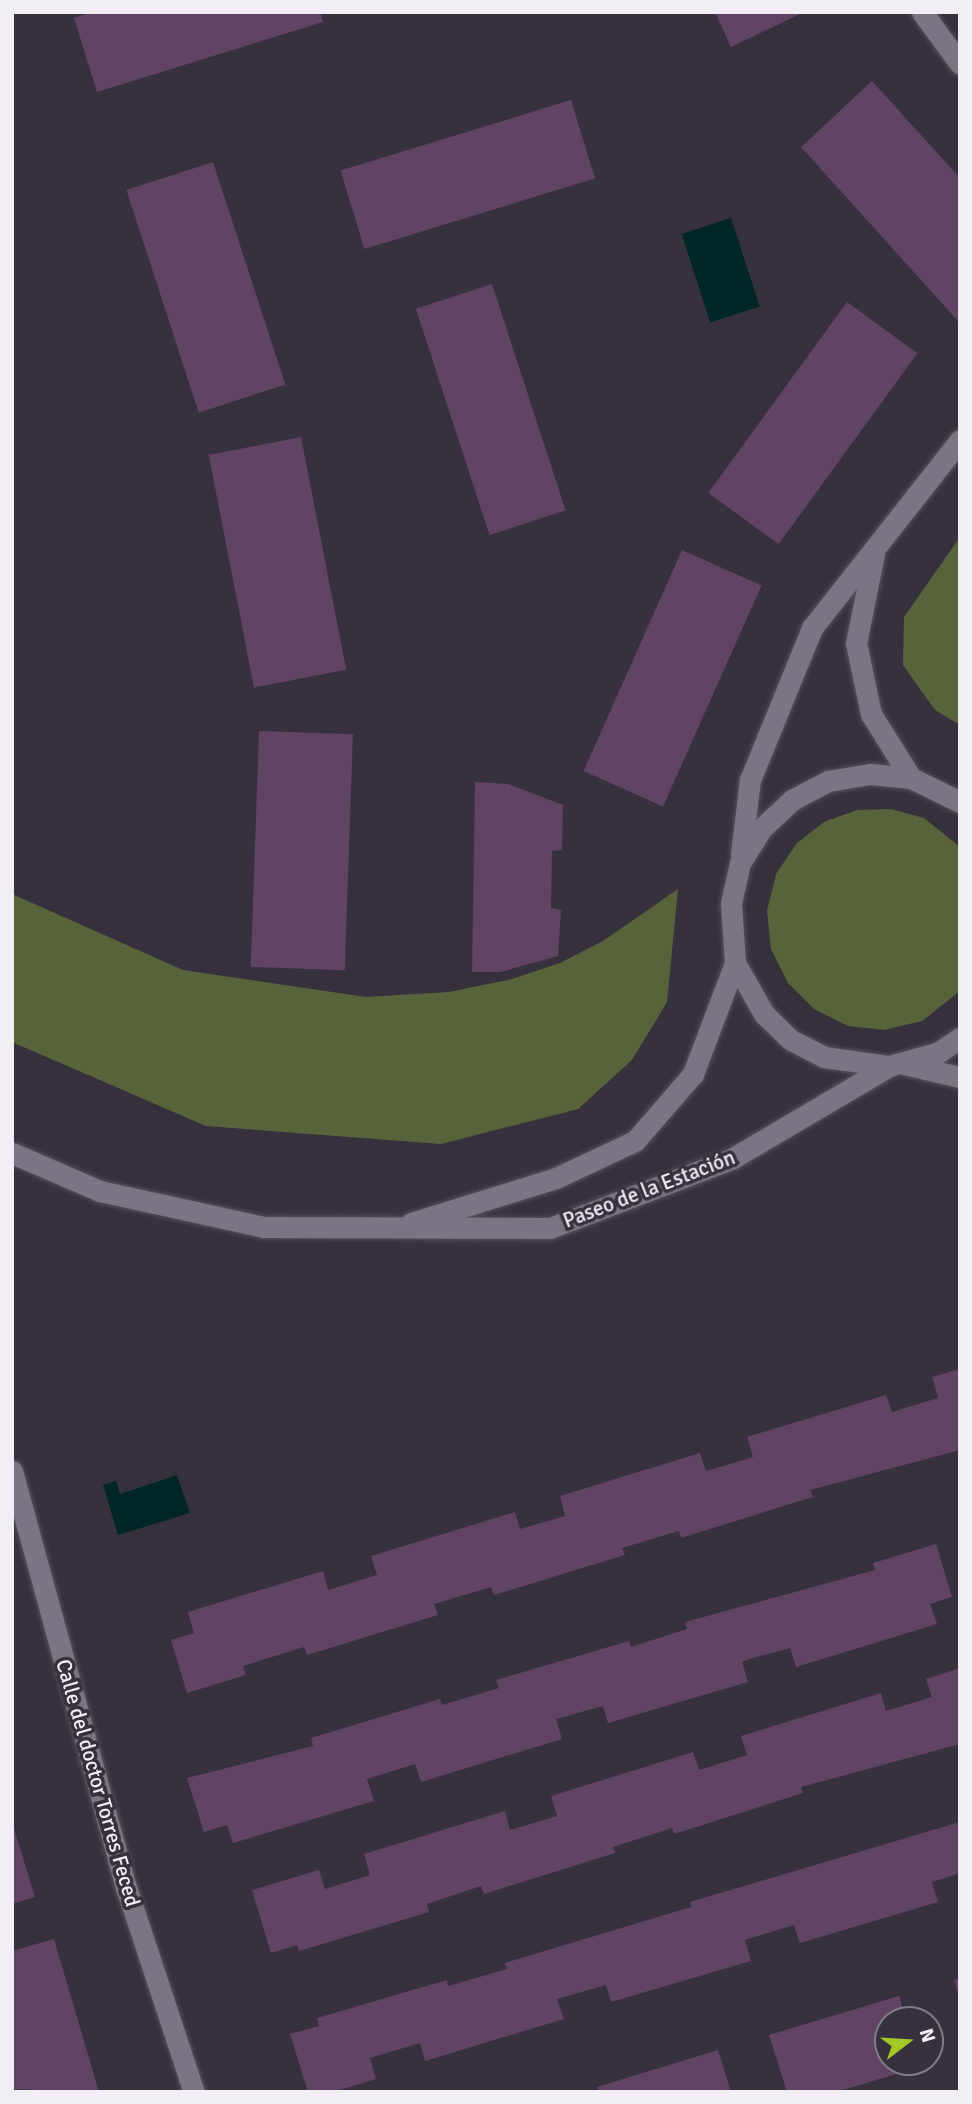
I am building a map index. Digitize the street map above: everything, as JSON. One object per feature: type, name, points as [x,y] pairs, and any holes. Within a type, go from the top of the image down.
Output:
[{"type":"street","points":[[922,12],[960,64]]},
{"type":"street","points":[[960,440],[812,628],[750,780],[740,863],[730,903],[735,963],[764,1014],[791,1040],[824,1057],[896,1065],[960,1077]]},
{"type":"street","points":[[876,548],[856,643],[871,714],[911,778]]},
{"type":"street","points":[[740,863],[762,828],[792,800],[828,781],[870,774],[911,778],[960,802]]},
{"type":"street","name":"Paseo de la Estación","points":[[386,1230],[556,1178],[635,1141],[693,1074],[735,963]]},
{"type":"street","points":[[896,1065],[939,1052],[960,1038]]},
{"type":"street","name":"Paseo de la Estación","points":[[12,1153],[100,1191],[264,1227],[386,1230],[550,1228],[733,1158],[896,1065]]},
{"type":"street","name":"Calle del doctor Torres Feced","points":[[12,1471],[127,1890],[194,2092]]},
{"type":"green space","points":[[960,537],[960,725],[935,710],[903,665],[904,617]]},
{"type":"green space","points":[[891,809],[924,818],[960,847],[960,991],[922,1021],[884,1030],[848,1026],[814,1009],[788,983],[771,949],[767,911],[776,874],[797,843],[824,822],[857,810]]},
{"type":"green space","points":[[678,889],[667,1002],[632,1060],[578,1109],[441,1144],[206,1126],[12,1042],[12,894],[183,970],[366,997],[449,992],[512,979],[560,963],[603,941]]},
{"type":"shaded area","points":[[731,218],[760,306],[710,323],[682,234]]},
{"type":"shaded area","points":[[177,1475],[190,1513],[118,1535],[103,1485],[116,1481],[120,1494]]},
{"type":"building","points":[[92,12],[320,12],[323,22],[97,92],[74,18]]},
{"type":"building","points":[[715,12],[804,12],[731,47]]},
{"type":"building","points":[[872,81],[960,178],[958,321],[801,147]]},
{"type":"building","points":[[571,100],[595,178],[365,249],[341,170]]},
{"type":"building","points":[[213,162],[285,385],[199,413],[126,190]]},
{"type":"building","points":[[492,284],[566,510],[489,535],[416,309]]},
{"type":"building","points":[[847,302],[917,353],[779,544],[708,493]]},
{"type":"building","points":[[301,437],[346,670],[254,688],[209,455]]},
{"type":"building","points":[[682,550],[761,585],[663,806],[584,771]]},
{"type":"building","points":[[259,731],[353,734],[345,970],[251,967]]},
{"type":"building","points":[[475,782],[508,784],[563,805],[562,850],[552,851],[551,908],[561,910],[558,956],[500,972],[472,972]]},
{"type":"building","points":[[960,1369],[960,1450],[810,1490],[813,1497],[681,1538],[679,1531],[622,1548],[625,1555],[494,1595],[491,1587],[434,1604],[438,1615],[307,1655],[304,1647],[243,1666],[246,1675],[187,1693],[171,1640],[194,1633],[188,1612],[323,1571],[328,1590],[377,1575],[371,1556],[515,1512],[520,1529],[565,1516],[560,1496],[700,1453],[706,1471],[753,1457],[747,1437],[886,1395],[892,1412],[938,1398],[932,1377]]},
{"type":"building","points":[[936,1544],[952,1597],[930,1604],[937,1624],[796,1667],[790,1648],[746,1660],[742,1662],[748,1682],[608,1723],[603,1706],[556,1719],[562,1739],[421,1782],[415,1764],[367,1779],[374,1801],[233,1843],[227,1825],[204,1832],[187,1778],[313,1746],[311,1738],[440,1699],[442,1705],[499,1688],[496,1680],[629,1641],[631,1647],[687,1629],[685,1622],[875,1570],[873,1563]]},
{"type":"building","points":[[960,1668],[960,1744],[801,1787],[803,1793],[674,1834],[672,1828],[613,1847],[615,1853],[484,1894],[481,1886],[427,1904],[429,1912],[299,1951],[297,1945],[271,1953],[252,1890],[319,1870],[325,1889],[370,1875],[364,1854],[505,1811],[510,1830],[557,1816],[551,1796],[693,1752],[699,1770],[747,1755],[741,1736],[881,1693],[886,1711],[932,1697],[926,1679]]},
{"type":"building","points":[[12,1822],[35,1897],[12,1904]]},
{"type":"building","points":[[960,1822],[960,1873],[932,1882],[938,1902],[800,1943],[794,1925],[745,1940],[751,1961],[611,2002],[606,1985],[557,1999],[564,2019],[425,2061],[420,2043],[370,2058],[376,2079],[333,2092],[308,2092],[290,2034],[319,2026],[317,2018],[447,1980],[448,1986],[507,1969],[505,1963],[691,1907],[690,1902]]},
{"type":"building","points":[[54,1939],[99,2092],[12,2089],[12,1951]]},
{"type":"building","points":[[960,1978],[960,1996],[959,1996],[954,1980]]},
{"type":"building","points":[[899,1996],[902,2006],[874,2006],[874,2076],[890,2076],[836,2092],[787,2092],[769,2035]]},
{"type":"building","points":[[718,2050],[731,2092],[599,2092],[597,2087]]}]
